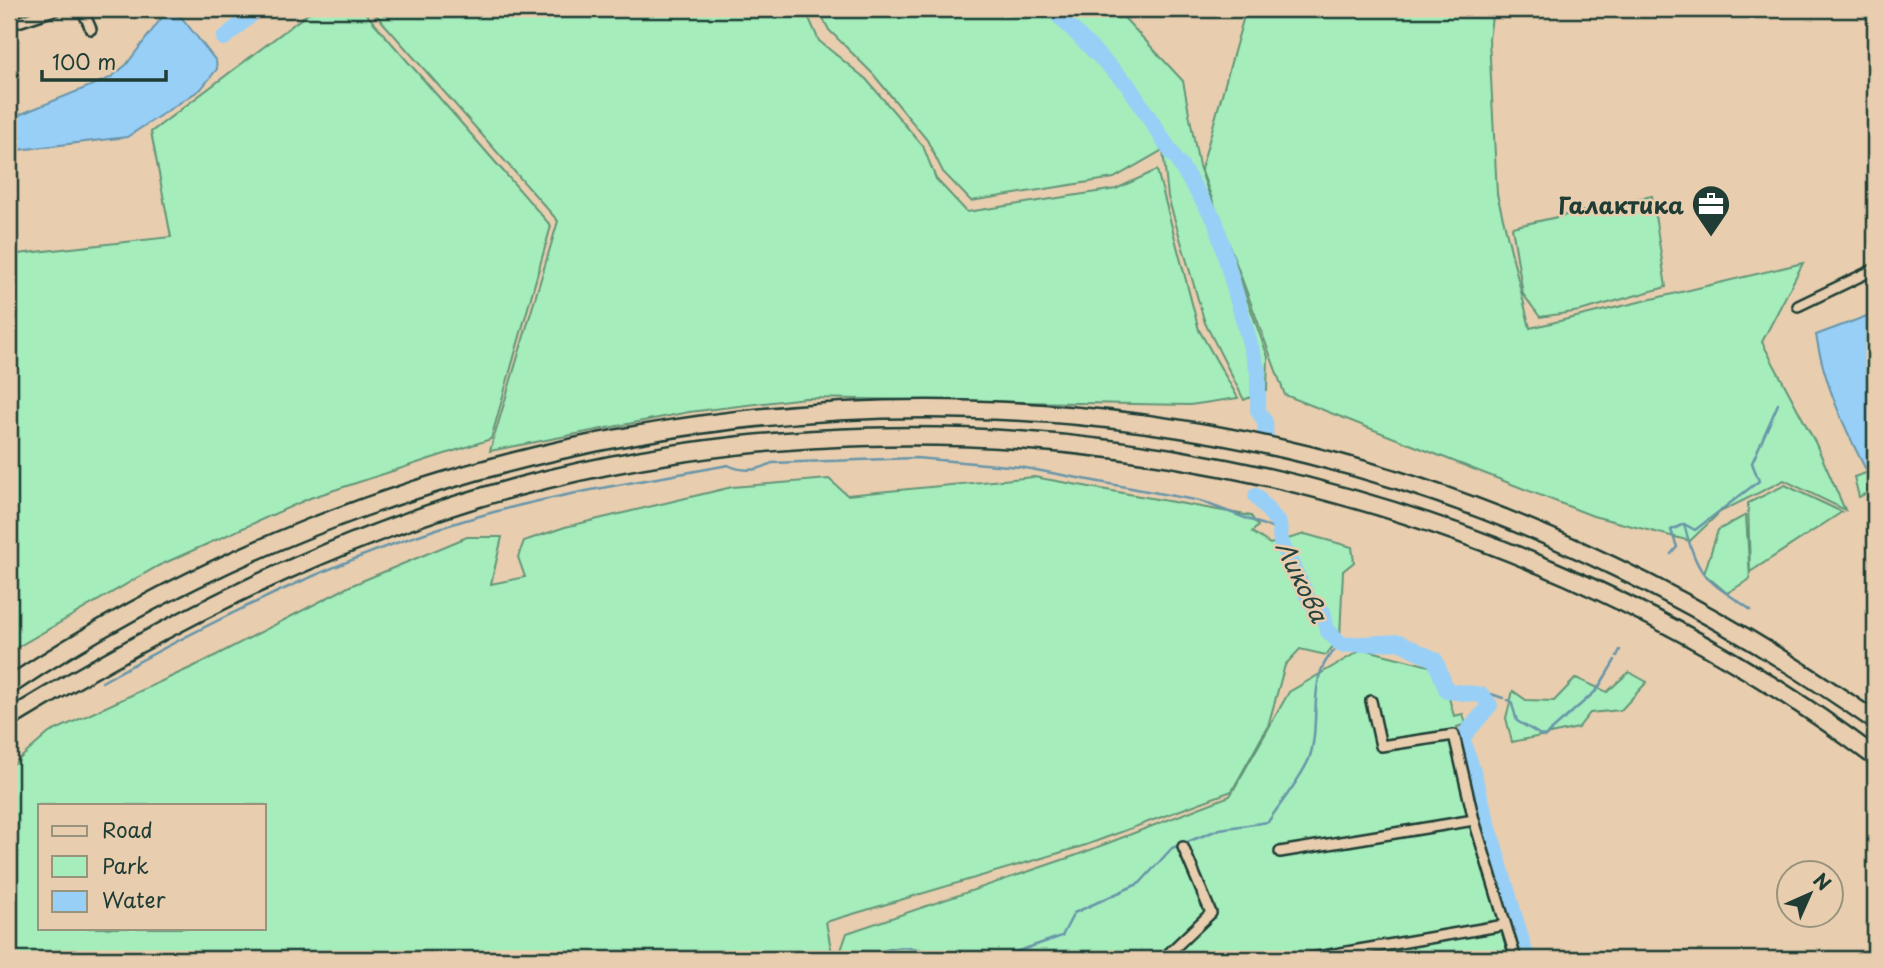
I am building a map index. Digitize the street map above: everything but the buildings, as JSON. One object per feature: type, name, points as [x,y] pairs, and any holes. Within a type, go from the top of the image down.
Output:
[{"type":"highway","points":[[9,686],[57,654],[152,599],[238,557],[378,501],[499,464],[638,433],[739,419],[844,411],[970,410],[1086,416],[1231,439],[1308,455],[1466,504],[1541,533],[1683,601],[1812,676],[1875,721]]},
{"type":"highway","points":[[9,719],[139,643],[273,574],[338,547],[516,488],[647,460],[743,447],[844,438],[967,437],[1152,455],[1306,486],[1451,529],[1606,593],[1670,625],[1797,701],[1875,757]]},
{"type":"street","points":[[9,25],[57,9]]},
{"type":"street","points":[[82,9],[91,29]]},
{"type":"street","points":[[1798,306],[1875,268]]},
{"type":"street","points":[[1371,701],[1381,746],[1454,735],[1474,820],[1516,959]]},
{"type":"street","points":[[1280,852],[1474,820]]},
{"type":"street","points":[[1163,959],[1211,914],[1183,847]]},
{"type":"street","points":[[1306,959],[1505,925]]},
{"type":"green space","points":[[314,9],[362,9],[551,226],[491,439],[310,498],[158,566],[9,652],[9,255],[171,237],[151,132]]},
{"type":"green space","points":[[371,9],[805,9],[819,41],[866,79],[923,146],[936,179],[967,212],[1116,189],[1157,170],[1199,330],[1238,398],[1190,405],[805,398],[689,412],[490,451],[558,221]]},
{"type":"green space","points":[[818,9],[1116,9],[1183,81],[1199,166],[1268,357],[1267,390],[1244,400],[1205,323],[1168,197],[1163,150],[1114,178],[971,201],[943,172],[927,140],[873,74],[829,30]]},
{"type":"green space","points":[[1246,9],[1493,9],[1489,39],[1497,194],[1530,328],[1803,263],[1762,342],[1816,444],[1845,510],[1784,480],[1720,512],[1690,541],[1593,516],[1285,395],[1201,169]]},
{"type":"green space","points":[[1652,196],[1666,287],[1580,311],[1540,317],[1523,294],[1512,227]]},
{"type":"green space","points":[[1875,470],[1875,489],[1859,497],[1854,477]]},
{"type":"green space","points":[[1034,477],[1251,516],[1258,526],[1252,532],[1270,544],[1305,534],[1352,547],[1354,562],[1343,571],[1340,638],[1326,655],[1300,649],[1285,665],[1268,726],[1232,791],[1086,845],[826,922],[833,959],[9,959],[9,768],[49,733],[201,663],[350,586],[467,537],[502,537],[491,584],[525,577],[518,557],[524,541],[565,527],[732,487],[829,479],[847,495]]},
{"type":"green space","points":[[1785,485],[1842,512],[1750,572],[1748,503]]},
{"type":"green space","points":[[1746,515],[1750,579],[1727,593],[1704,574],[1718,530]]},
{"type":"green space","points":[[1363,649],[1441,669],[1454,716],[1463,714],[1466,724],[1457,727],[1522,959],[838,959],[847,933],[1077,855],[1230,796],[1289,692]]},
{"type":"green space","points":[[1629,672],[1647,682],[1621,710],[1590,713],[1578,728],[1512,742],[1506,718],[1513,691],[1526,700],[1554,701],[1576,678],[1607,692]]},
{"type":"water","points":[[171,11],[178,13],[216,61],[217,69],[201,89],[127,137],[9,151],[9,119],[110,78],[126,65],[163,16]]},
{"type":"water","points":[[1875,313],[1875,467],[1865,468],[1835,403],[1816,335]]},
{"type":"waterway","name":"Ликова","points":[[224,38],[258,9]]},
{"type":"waterway","name":"Ликова","points":[[1052,9],[1128,85],[1173,155]]},
{"type":"waterway","name":"Ликова","points":[[1179,163],[1215,220],[1258,372],[1258,411],[1265,422],[1266,441]]},
{"type":"waterway","points":[[1671,554],[1677,547],[1671,530],[1684,524],[1695,530],[1759,481],[1752,463],[1778,404]]},
{"type":"waterway","points":[[102,682],[251,604],[406,539],[539,501],[728,465],[750,470],[772,463],[916,458],[1020,467],[1200,501],[1280,531]]},
{"type":"waterway","name":"Ликова","points":[[1256,496],[1279,524],[1281,542],[1310,602],[1323,612],[1327,630],[1342,645],[1399,642],[1435,660],[1447,691],[1482,695],[1490,705],[1462,738],[1466,749]]},
{"type":"waterway","points":[[1684,524],[1694,556],[1706,576],[1751,610]]},
{"type":"waterway","points":[[983,959],[1004,956],[1062,936],[1074,913],[1140,883],[1172,848],[1220,829],[1268,822],[1296,783],[1309,759],[1322,668],[1330,655],[1342,645]]},
{"type":"waterway","points":[[1617,656],[1620,650]]},
{"type":"waterway","points":[[1507,700],[1511,701],[1517,721],[1544,737],[1597,690],[1615,660]]},
{"type":"waterway","points":[[1486,699],[1491,694],[1503,698]]},
{"type":"waterway","name":"Ликова","points":[[1469,758],[1527,959]]},
{"type":"waterway","points":[[867,959],[898,947],[926,951],[948,959]]},
{"type":"place","name":"Галактика","points":[[1711,238]]}]
